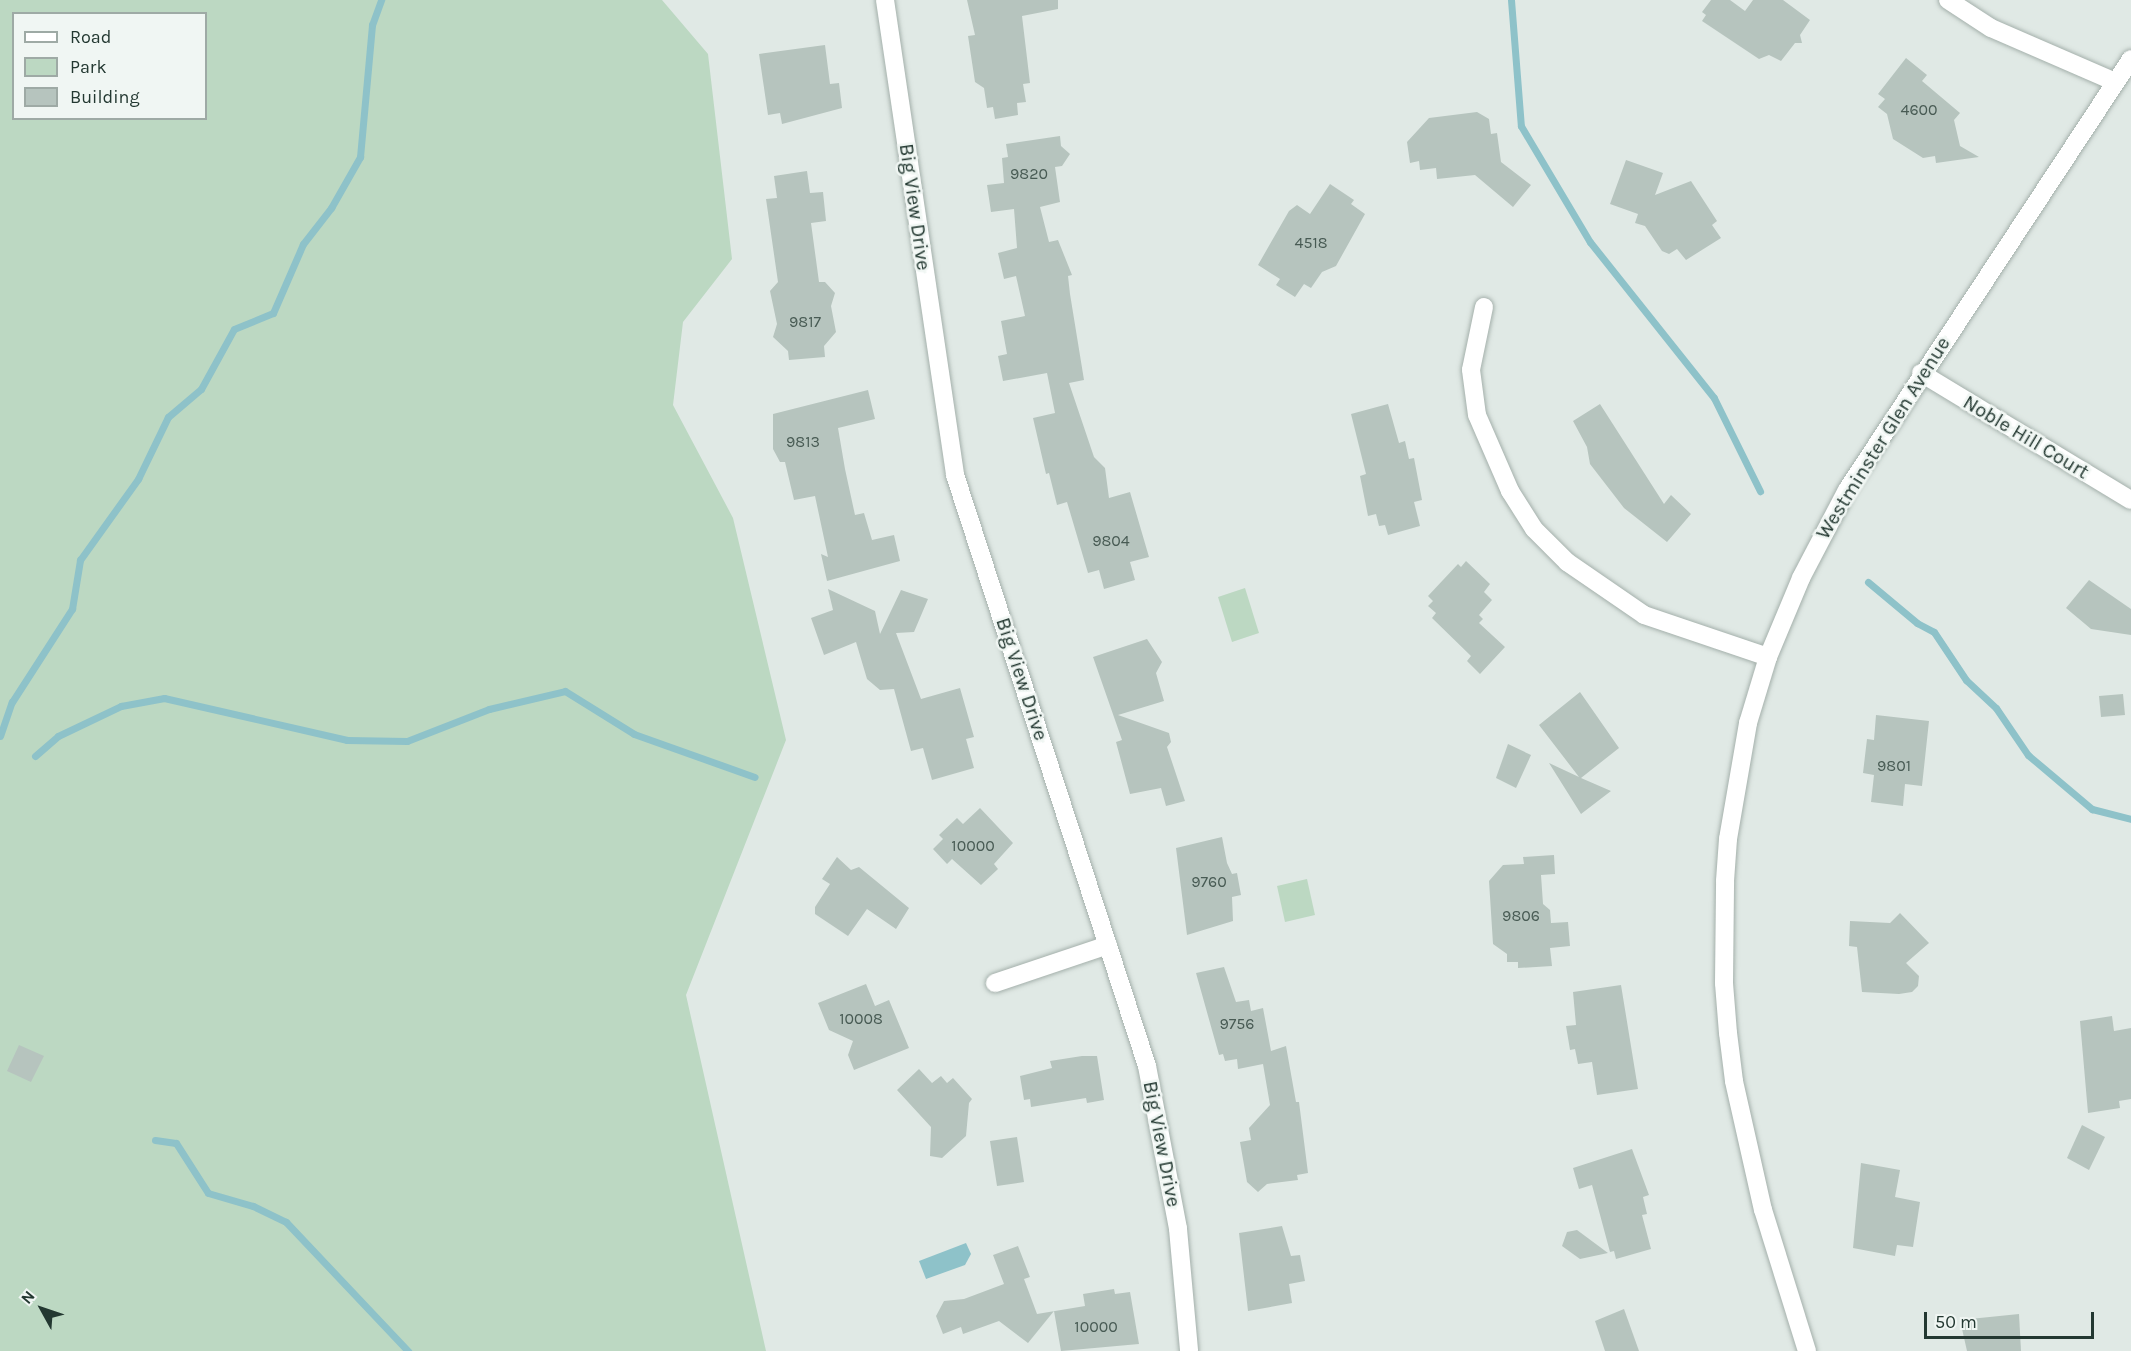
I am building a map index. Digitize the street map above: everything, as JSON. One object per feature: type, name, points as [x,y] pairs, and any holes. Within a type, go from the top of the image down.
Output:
[{"type":"street","name":"Big View Drive","points":[[885,0],[955,475],[1147,1066],[1178,1229],[1189,1351]]},
{"type":"street","points":[[1948,0],[1991,28],[2115,82]]},
{"type":"street","name":"Westminster Glen Avenue","points":[[1807,1351],[1750,1154],[1734,1081],[1724,983],[1722,921],[1728,838],[1748,723],[1768,657],[1827,527],[1921,373],[2131,59]]},
{"type":"street","points":[[1484,307],[1471,370],[1477,415],[1510,491],[1534,529],[1567,562],[1644,615],[1768,657]]},
{"type":"street","name":"Noble Hill Court","points":[[1921,373],[2131,500]]},
{"type":"street","points":[[995,983],[1108,945]]},
{"type":"green space","points":[[0,0],[662,0],[708,54],[732,259],[683,322],[673,405],[733,518],[786,740],[686,995],[766,1351],[0,1351]]},
{"type":"green space","points":[[1245,588],[1259,633],[1232,642],[1218,597]]},
{"type":"green space","points":[[1307,879],[1315,915],[1285,922],[1277,886]]},
{"type":"water","points":[[966,1243],[971,1254],[965,1265],[926,1279],[919,1261]]},
{"type":"building","points":[[967,0],[1058,0],[1058,9],[1022,16],[1030,83],[1023,84],[1026,102],[1017,103],[1018,115],[995,119],[993,107],[987,108],[984,88],[975,82],[968,36],[975,35]]},
{"type":"building","points":[[1711,0],[1730,0],[1745,11],[1753,0],[1783,0],[1810,20],[1800,35],[1802,43],[1795,43],[1781,61],[1769,55],[1759,59],[1702,21],[1706,15],[1702,12]]},
{"type":"building","points":[[825,45],[830,84],[839,83],[842,108],[782,124],[780,113],[768,115],[759,54]]},
{"type":"building","points":[[1906,58],[1927,75],[1922,81],[1960,113],[1954,120],[1960,146],[1979,157],[1936,163],[1935,156],[1923,158],[1893,139],[1887,114],[1878,107],[1885,99],[1878,94]]},
{"type":"building","points":[[1477,112],[1489,119],[1491,134],[1497,133],[1501,162],[1531,185],[1513,207],[1475,175],[1437,179],[1436,168],[1420,170],[1419,161],[1410,163],[1407,142],[1429,118]]},
{"type":"building","points":[[1060,136],[1061,146],[1070,154],[1062,166],[1055,167],[1060,202],[1040,207],[1049,242],[1058,240],[1072,275],[1068,276],[1070,294],[1084,380],[1069,383],[1094,457],[1105,468],[1109,498],[1130,492],[1149,557],[1130,562],[1135,580],[1104,589],[1099,570],[1088,573],[1067,502],[1057,505],[1049,473],[1046,474],[1033,418],[1055,413],[1047,373],[1003,381],[998,356],[1007,354],[1001,321],[1025,316],[1016,276],[1004,279],[998,253],[1017,248],[1014,209],[991,212],[987,185],[1004,183],[1002,158],[1008,157],[1006,144]]},
{"type":"building","points":[[1626,160],[1663,173],[1655,195],[1691,181],[1717,221],[1712,225],[1721,238],[1686,260],[1677,249],[1669,254],[1662,251],[1645,226],[1635,223],[1638,214],[1610,204]]},
{"type":"building","points":[[807,171],[810,193],[823,192],[826,221],[811,223],[819,282],[825,282],[835,293],[831,306],[836,332],[824,346],[825,357],[789,360],[788,351],[773,337],[777,324],[770,291],[778,282],[766,199],[777,198],[774,176]]},
{"type":"building","points":[[1330,184],[1354,200],[1351,204],[1365,214],[1336,266],[1322,272],[1311,288],[1304,284],[1295,297],[1276,285],[1280,279],[1258,265],[1289,211],[1297,205],[1310,214]]},
{"type":"building","points":[[868,390],[875,419],[838,428],[845,469],[855,515],[864,513],[872,540],[894,535],[900,561],[827,581],[821,554],[828,557],[815,496],[794,500],[785,462],[780,462],[773,449],[773,414]]},
{"type":"building","points":[[1388,404],[1399,443],[1405,441],[1409,459],[1414,458],[1422,500],[1414,502],[1420,526],[1388,535],[1385,525],[1379,526],[1376,514],[1368,516],[1360,476],[1366,474],[1351,414]]},
{"type":"building","points":[[1600,404],[1664,504],[1671,495],[1691,514],[1667,542],[1624,508],[1590,464],[1587,447],[1573,421]]},
{"type":"building","points":[[1466,561],[1490,584],[1484,592],[1492,600],[1479,615],[1483,619],[1479,623],[1505,647],[1480,674],[1467,661],[1471,656],[1432,618],[1436,613],[1428,606],[1433,601],[1428,596],[1458,564],[1461,567]]},
{"type":"building","points":[[2089,580],[2131,609],[2131,635],[2091,629],[2066,608]]},
{"type":"building","points":[[828,589],[875,611],[880,634],[901,590],[928,599],[914,632],[896,633],[921,699],[960,688],[974,737],[966,739],[974,768],[932,780],[923,748],[911,751],[894,689],[880,690],[867,679],[856,642],[824,655],[811,618],[833,610]]},
{"type":"building","points":[[1147,639],[1162,662],[1156,673],[1164,701],[1118,715],[1169,733],[1171,742],[1167,747],[1185,801],[1166,806],[1161,788],[1130,794],[1116,742],[1122,740],[1093,657]]},
{"type":"building","points":[[1580,692],[1619,748],[1581,778],[1611,791],[1581,814],[1549,763],[1579,777],[1539,725]]},
{"type":"building","points":[[2123,694],[2125,715],[2101,717],[2099,696]]},
{"type":"building","points":[[1876,715],[1929,721],[1922,786],[1905,784],[1903,806],[1871,802],[1874,775],[1863,773],[1867,739],[1874,740]]},
{"type":"building","points":[[1508,744],[1531,755],[1516,788],[1496,778]]},
{"type":"building","points":[[980,808],[1013,843],[994,864],[998,869],[981,885],[952,859],[947,864],[933,849],[943,839],[939,835],[957,818],[963,824]]},
{"type":"building","points":[[1222,837],[1227,863],[1232,874],[1237,873],[1241,895],[1232,897],[1233,921],[1187,935],[1176,848]]},
{"type":"building","points":[[1554,855],[1555,874],[1541,875],[1543,904],[1550,910],[1551,923],[1568,922],[1570,946],[1550,948],[1552,966],[1518,968],[1518,962],[1507,962],[1507,954],[1493,944],[1489,881],[1503,865],[1524,864],[1523,857]]},
{"type":"building","points":[[837,857],[851,870],[859,867],[909,908],[896,929],[867,909],[848,936],[815,914],[815,907],[830,884],[822,879]]},
{"type":"building","points":[[1900,913],[1929,943],[1906,963],[1919,976],[1918,986],[1912,992],[1899,994],[1862,992],[1857,947],[1849,946],[1850,921],[1890,923]]},
{"type":"building","points":[[1224,967],[1236,1002],[1249,1000],[1251,1011],[1263,1008],[1271,1051],[1286,1046],[1296,1102],[1299,1102],[1308,1173],[1297,1175],[1298,1180],[1267,1184],[1258,1192],[1247,1182],[1240,1142],[1251,1140],[1249,1128],[1270,1105],[1263,1064],[1238,1069],[1237,1059],[1225,1061],[1223,1054],[1219,1055],[1196,973]]},
{"type":"building","points":[[866,984],[875,1006],[889,1000],[909,1048],[854,1070],[848,1055],[853,1041],[829,1030],[818,1003]]},
{"type":"building","points":[[1621,985],[1638,1089],[1597,1095],[1592,1062],[1578,1064],[1575,1049],[1570,1050],[1566,1026],[1576,1025],[1573,992]]},
{"type":"building","points":[[2112,1016],[2114,1031],[2131,1028],[2131,1099],[2119,1101],[2120,1108],[2088,1113],[2080,1021]]},
{"type":"building","points":[[19,1045],[44,1056],[31,1082],[7,1071]]},
{"type":"building","points":[[1097,1056],[1104,1100],[1087,1103],[1086,1098],[1031,1107],[1030,1099],[1024,1100],[1020,1076],[1052,1068],[1050,1061]]},
{"type":"building","points":[[919,1069],[932,1083],[941,1076],[947,1083],[953,1078],[972,1099],[969,1103],[966,1136],[942,1158],[930,1156],[931,1127],[897,1090]]},
{"type":"building","points":[[2082,1125],[2105,1137],[2089,1170],[2067,1158]]},
{"type":"building","points":[[1017,1137],[1024,1182],[997,1186],[990,1141]]},
{"type":"building","points":[[1632,1149],[1649,1195],[1643,1197],[1647,1214],[1642,1215],[1651,1249],[1616,1259],[1614,1251],[1610,1252],[1592,1185],[1579,1189],[1573,1168]]},
{"type":"building","points":[[1861,1163],[1900,1170],[1895,1197],[1920,1202],[1913,1247],[1897,1245],[1895,1256],[1853,1248]]},
{"type":"building","points":[[1282,1226],[1291,1256],[1300,1255],[1305,1281],[1289,1284],[1292,1303],[1248,1311],[1239,1233]]},
{"type":"building","points":[[1577,1230],[1608,1253],[1580,1259],[1562,1246],[1567,1232]]},
{"type":"building","points":[[1018,1246],[1030,1277],[1024,1279],[1037,1314],[1054,1311],[1028,1343],[999,1321],[963,1334],[961,1327],[943,1334],[936,1316],[944,1301],[964,1299],[1004,1284],[993,1255]]},
{"type":"building","points":[[1114,1289],[1115,1294],[1130,1292],[1139,1344],[1061,1351],[1054,1311],[1085,1306],[1083,1294]]},
{"type":"building","points":[[1624,1309],[1639,1351],[1605,1351],[1595,1321]]},
{"type":"building","points":[[2019,1314],[2021,1351],[1967,1351],[1960,1320]]},
{"type":"waterway","points":[[0,736],[12,702],[72,609],[80,560],[138,479],[168,417],[201,389],[234,329],[273,313],[303,244],[331,208],[360,157],[372,25],[381,0]]},
{"type":"waterway","points":[[1511,0],[1521,126],[1590,242],[1714,398],[1760,491]]},
{"type":"waterway","points":[[1868,582],[1917,623],[1934,632],[1966,680],[1996,708],[2028,755],[2092,809],[2131,819]]},
{"type":"waterway","points":[[35,756],[58,736],[121,706],[164,698],[347,740],[407,741],[489,709],[565,691],[634,734],[755,777]]},
{"type":"waterway","points":[[155,1140],[176,1143],[208,1193],[253,1206],[286,1222],[408,1351]]}]
